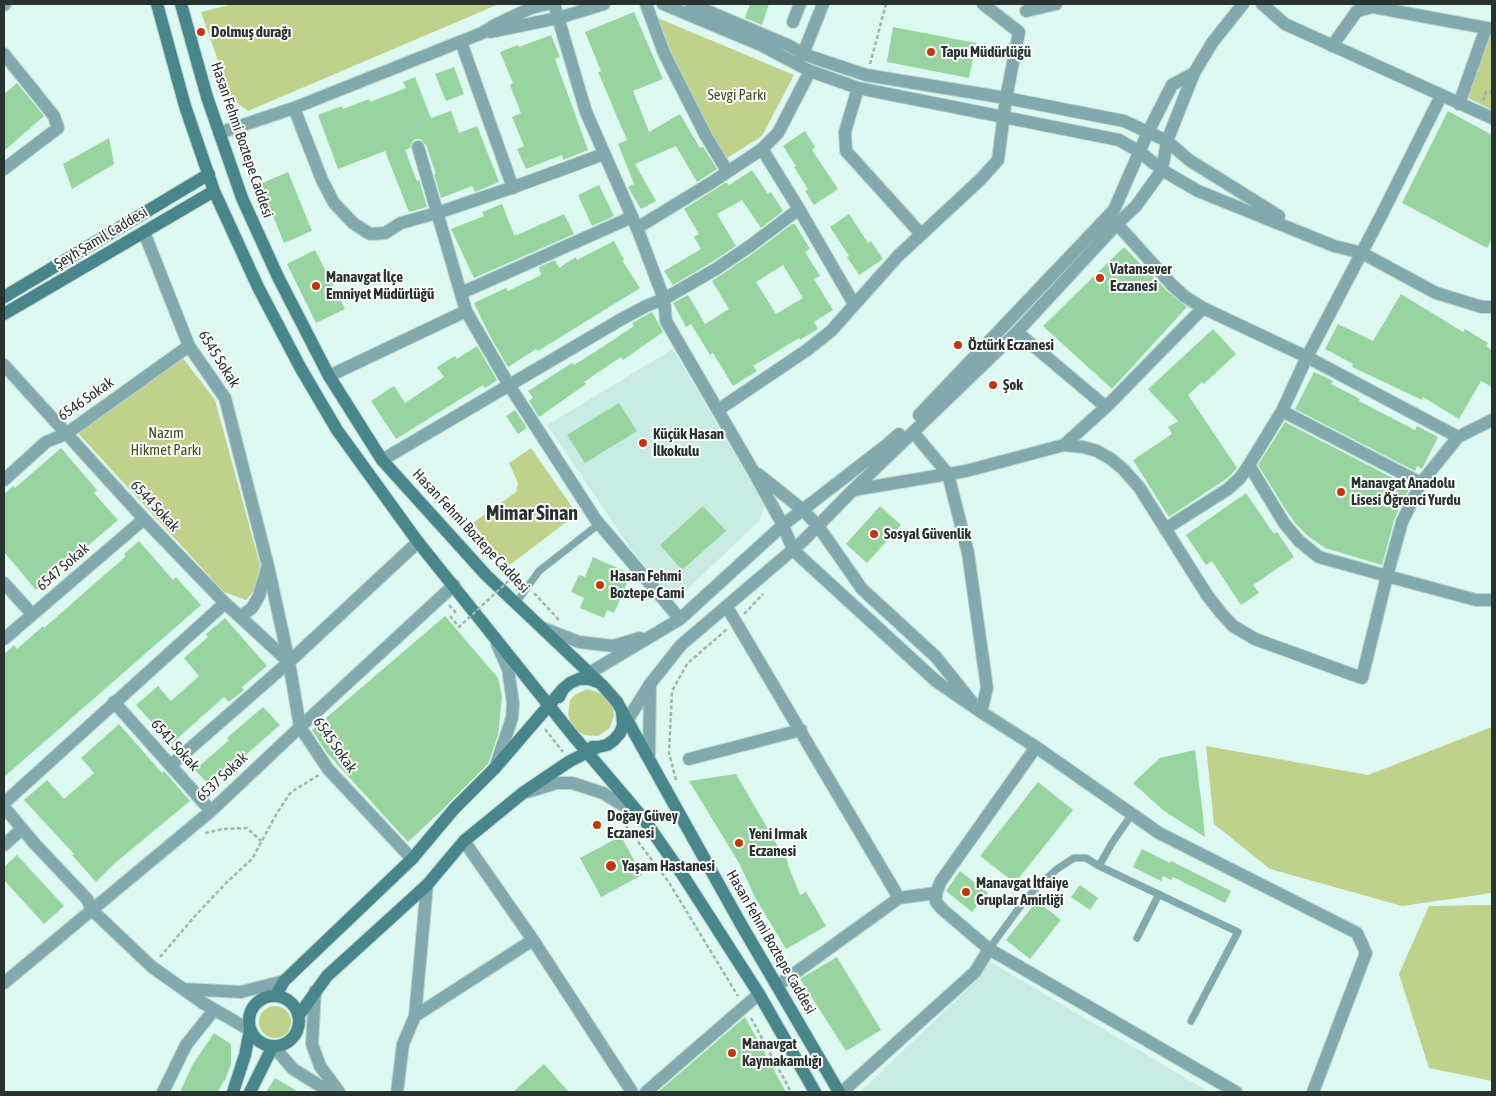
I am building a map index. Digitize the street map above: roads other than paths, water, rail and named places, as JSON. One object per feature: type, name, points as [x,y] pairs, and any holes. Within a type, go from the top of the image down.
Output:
[{"type":"main road","points":[[157,4],[185,106],[214,191],[258,287],[300,367],[337,430],[418,542],[454,585],[495,640],[574,738],[593,750],[643,818],[682,874],[759,994],[815,1092]]},
{"type":"main road","name":"Hasan Fehmi Boztepe Caddesi","points":[[181,4],[207,97],[242,198],[278,277],[329,376],[382,460],[486,575],[543,628],[589,678],[621,707],[777,986],[840,1092]]},
{"type":"main road","name":"Şeyh Şamil Caddesi","points":[[4,297],[209,174]]},
{"type":"main road","name":"Şeyh Şamil Caddesi","points":[[4,314],[214,191]]},
{"type":"main road","points":[[276,995],[284,981],[412,859],[454,809],[495,768],[563,689],[570,683],[589,678]]},
{"type":"main road","points":[[563,689],[558,698],[557,708],[564,726]]},
{"type":"main road","points":[[299,1015],[327,976],[427,886],[464,841],[524,792],[570,761],[614,740],[620,733],[623,725],[621,707]]},
{"type":"main road","points":[[233,1092],[245,1055],[250,1030],[250,1013],[254,1005],[268,996],[276,995],[284,997],[291,1002],[299,1015],[300,1023],[294,1037],[280,1046],[273,1046],[259,1041],[250,1030]]},
{"type":"main road","points":[[250,1092],[273,1046]]},
{"type":"street","points":[[219,133],[294,108],[461,42],[482,33],[529,6],[548,4]]},
{"type":"street","points":[[554,4],[586,112],[635,222],[664,299],[666,321],[752,469],[783,525],[794,550],[936,681],[1036,747],[1158,833],[1357,933],[1366,953],[1313,1092]]},
{"type":"street","points":[[482,33],[516,28],[604,4]]},
{"type":"street","points":[[646,4],[664,53],[706,136],[727,172]]},
{"type":"street","points":[[663,4],[761,45],[810,71],[858,88],[1119,140],[1140,152],[1162,170],[1198,191],[1334,246],[1362,253],[1436,293],[1482,307],[1492,307]]},
{"type":"street","points":[[691,4],[790,46],[803,54],[866,75],[1006,98],[1124,121],[1167,141],[1189,160],[1258,204],[1334,246]]},
{"type":"street","points":[[793,22],[800,4]]},
{"type":"street","points":[[803,54],[823,4]]},
{"type":"street","points":[[983,4],[1019,32]]},
{"type":"street","points":[[718,410],[808,350],[831,331],[854,304],[921,234],[980,180],[998,160],[1006,98],[1019,32],[1027,7],[1056,4]]},
{"type":"street","points":[[620,733],[650,684],[681,645],[794,550],[853,490],[1018,332],[1117,224],[1136,206],[1162,170],[1167,141],[1194,73],[1212,43],[1243,4]]},
{"type":"street","points":[[1262,4],[1284,24],[1492,118]]},
{"type":"street","points":[[1332,46],[1357,11],[1373,7],[1489,29],[1459,104]]},
{"type":"street","points":[[461,42],[513,188]]},
{"type":"street","points":[[4,54],[54,116],[58,128],[4,168]]},
{"type":"street","points":[[461,292],[635,222],[727,172],[762,149],[778,133],[810,71]]},
{"type":"street","points":[[589,678],[680,619],[783,525],[884,447],[913,421],[1114,210],[1148,132],[1172,85],[1194,73]]},
{"type":"street","points":[[858,88],[845,132],[846,151],[921,234]]},
{"type":"street","points":[[1165,529],[1228,489],[1240,478],[1249,465],[1282,411],[1307,357],[1441,96]]},
{"type":"street","points":[[294,108],[322,180],[334,203],[353,223],[370,234],[384,233],[401,223],[513,188],[604,154]]},
{"type":"street","points":[[418,147],[466,311],[509,385],[599,524],[680,619]]},
{"type":"street","points":[[762,149],[854,304]]},
{"type":"street","points":[[382,460],[620,320],[664,299],[750,246],[799,209]]},
{"type":"street","points":[[1117,224],[1172,285],[1184,296],[1203,308],[1307,357],[1458,437]]},
{"type":"street","name":"6545 Sokak","points":[[144,232],[189,346],[225,398],[268,566],[289,662],[300,727],[328,769],[412,859]]},
{"type":"street","points":[[1064,445],[1106,407],[1203,308]]},
{"type":"street","points":[[329,376],[466,311]]},
{"type":"street","points":[[1018,332],[1106,407]]},
{"type":"street","name":"6546 Sokak","points":[[4,480],[46,442],[66,434],[189,346]]},
{"type":"street","name":"6544 Sokak","points":[[4,366],[144,519],[225,603],[289,662]]},
{"type":"street","points":[[1282,411],[1421,483]]},
{"type":"street","points":[[853,490],[948,474],[1064,445],[1097,451],[1123,469],[1138,487],[1207,595],[1233,626],[1255,639],[1362,678],[1402,522],[1421,483],[1458,437],[1492,420]]},
{"type":"street","points":[[913,432],[948,474],[968,553],[987,688],[981,712]]},
{"type":"street","points":[[1249,465],[1284,523],[1299,541],[1319,557],[1476,600],[1492,600]]},
{"type":"street","points":[[752,469],[803,510],[818,526],[862,589],[936,657],[981,712]]},
{"type":"street","name":"6547 Sokak","points":[[4,639],[144,519]]},
{"type":"street","points":[[171,765],[289,662],[418,542]]},
{"type":"street","points":[[240,617],[252,608],[259,596],[268,566]]},
{"type":"street","points":[[4,583],[32,614]]},
{"type":"street","name":"6537 Sokak","points":[[4,983],[211,811],[454,585]]},
{"type":"street","points":[[225,603],[114,702],[4,805],[22,829],[87,899],[92,910],[152,967],[214,1010],[250,1030]]},
{"type":"street","points":[[727,607],[899,898]]},
{"type":"street","points":[[543,628],[579,642],[612,646],[661,632]]},
{"type":"street","points":[[495,640],[508,669],[513,704],[512,718],[495,768]]},
{"type":"street","points":[[649,757],[650,684]]},
{"type":"street","name":"6541 Sokak","points":[[114,702],[211,811]]},
{"type":"street","points":[[689,759],[801,730]]},
{"type":"street","points":[[1036,747],[941,881],[936,893],[936,902],[989,949],[1236,1092]]},
{"type":"street","points":[[524,792],[557,783],[572,783],[603,794],[643,818]]},
{"type":"street","points":[[4,845],[22,829]]},
{"type":"street","points":[[464,841],[602,1043],[632,1092]]},
{"type":"street","points":[[397,1092],[404,1044],[415,1016],[427,886]]},
{"type":"street","points":[[777,986],[899,898],[936,893]]},
{"type":"street","points":[[415,1016],[533,940]]},
{"type":"street","points":[[840,1092],[975,972],[989,949]]},
{"type":"street","points":[[182,989],[241,992],[284,981]]},
{"type":"street","points":[[315,991],[312,1044],[320,1066],[339,1092]]},
{"type":"street","points":[[646,1092],[759,994]]},
{"type":"street","points":[[163,1092],[186,1045],[214,1010]]},
{"type":"street","points":[[273,1046],[293,1069],[330,1092]]},
{"type":"lane","points":[[516,602],[539,571],[599,524]]},
{"type":"lane","points":[[1099,866],[1132,814]]},
{"type":"lane","points":[[989,949],[1035,889],[1057,869],[1074,858],[1086,858],[1099,866],[1238,932],[1191,1021]]},
{"type":"lane","points":[[1137,938],[1160,894]]},
{"type":"place","name":"Dolmuş durağı","points":[[201,32]]},
{"type":"place","name":"Tapu Müdürlüğü","points":[[931,52]]},
{"type":"place","name":"Vatansever Eczanesi","points":[[1100,278]]},
{"type":"place","name":"Manavgat İlçe Emniyet Müdürlüğü","points":[[316,286]]},
{"type":"place","name":"Öztürk Eczanesi","points":[[958,345]]},
{"type":"place","name":"Şok","points":[[993,385]]},
{"type":"place","name":"Küçük Hasan İlkokulu","points":[[643,443]]},
{"type":"place","name":"Manavgat Anadolu Lisesi Öğrenci Yurdu","points":[[1341,492]]},
{"type":"place","name":"Sosyal Güvenlik","points":[[874,534]]},
{"type":"place","name":"Hasan Fehmi Boztepe Cami","points":[[600,585]]},
{"type":"place","name":"Doğay Güvey Eczanesi","points":[[597,825]]},
{"type":"place","name":"Yeni Irmak Eczanesi","points":[[739,843]]},
{"type":"place","name":"Yaşam Hastanesi","points":[[611,866]]},
{"type":"place","name":"Manavgat İtfaiye Gruplar Amirliği","points":[[966,892]]},
{"type":"place","name":"Manavgat Kaymakamlığı","points":[[732,1053]]},
{"type":"district","name":"Mimar Sinan","points":[[532,514]]},
{"type":"park label","name":"Sevgi Parkı","points":[[737,95]]},
{"type":"park label","name":"Nazım Hikmet Parkı","points":[[166,442]]}]
